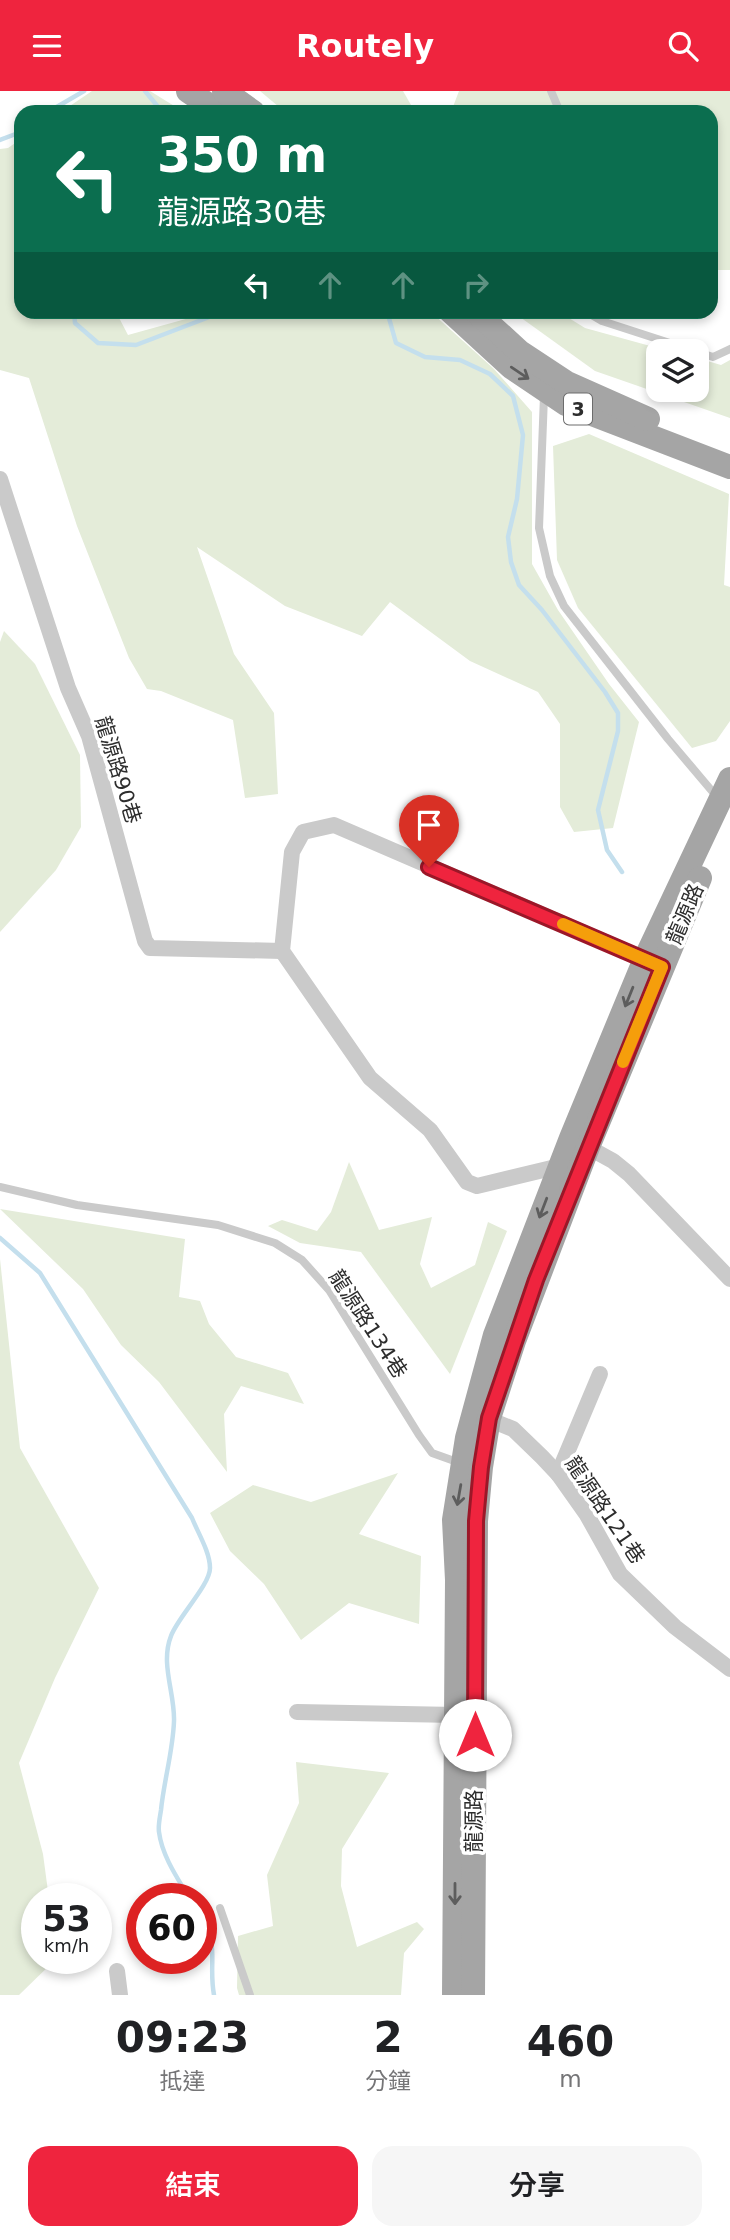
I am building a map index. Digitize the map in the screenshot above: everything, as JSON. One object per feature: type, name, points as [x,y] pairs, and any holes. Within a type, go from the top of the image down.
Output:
[{"type":"main road","points":[[188,91],[209,105]]},
{"type":"main road","points":[[224,91],[243,105]]},
{"type":"main road","name":"3","points":[[459,319],[511,367],[566,404],[730,467]]},
{"type":"main road","name":"3","points":[[484,319],[520,352],[567,383],[635,415],[730,450]]},
{"type":"main road","points":[[480,1416],[536,1280],[580,1143],[653,963],[726,797]]},
{"type":"main road","points":[[454,1995],[454,1520],[472,1466],[480,1416],[508,1298],[560,1166],[580,1143]]},
{"type":"main road","name":"龍源路","points":[[472,1466],[476,1521],[473,1995]]},
{"type":"street","name":"龍源路90巷","points":[[0,478],[68,688],[89,736],[145,941],[150,948],[282,951]]},
{"type":"street","points":[[560,1166],[477,1186],[467,1182],[430,1130],[370,1078],[282,951],[292,852],[303,832],[334,825],[653,963]]},
{"type":"street","points":[[580,1143],[613,1161],[629,1174],[730,1279]]},
{"type":"street","points":[[558,1474],[600,1374]]},
{"type":"street","name":"龍源路121巷","points":[[480,1416],[513,1429],[558,1474],[587,1515],[621,1574],[675,1627],[730,1669]]},
{"type":"street","points":[[297,1712],[456,1715]]},
{"type":"street","points":[[117,1971],[120,1995]]},
{"type":"lane","points":[[599,319],[713,356],[730,349]]},
{"type":"lane","points":[[544,389],[539,528],[550,576],[564,606],[668,739],[726,797]]},
{"type":"lane","name":"龍源路134巷","points":[[0,1187],[77,1205],[218,1225],[284,1248],[302,1260],[329,1290],[432,1453],[472,1466]]},
{"type":"lane","points":[[220,1908],[250,1995]]},
{"type":"green space","points":[[92,91],[150,91],[173,105],[71,105]]},
{"type":"green space","points":[[260,91],[403,91],[411,105],[277,105]]},
{"type":"green space","points":[[459,91],[730,91],[730,270],[718,270],[718,105],[454,105]]},
{"type":"green space","points":[[14,144],[14,319],[120,319],[128,335],[186,319],[439,319],[494,369],[532,412],[532,564],[558,610],[639,722],[613,828],[574,832],[560,807],[560,724],[538,692],[470,661],[390,602],[362,636],[285,606],[197,547],[234,654],[274,713],[278,794],[245,798],[233,720],[161,691],[147,689],[129,658],[77,526],[29,378],[0,370],[0,149]]},
{"type":"green space","points":[[523,319],[570,319],[585,328],[646,345],[646,389],[595,371]]},
{"type":"green space","points":[[730,360],[730,418],[684,402],[709,402],[709,362],[721,365]]},
{"type":"green space","points":[[589,434],[729,494],[724,585],[730,587],[730,721],[716,741],[692,748],[578,608],[557,560],[553,446]]},
{"type":"green space","points":[[4,631],[35,664],[80,755],[81,827],[56,870],[0,932],[0,642]]},
{"type":"green space","points":[[349,1162],[379,1230],[432,1217],[420,1264],[431,1288],[475,1265],[488,1222],[507,1231],[450,1374],[361,1252],[300,1243],[268,1226],[282,1220],[317,1231],[331,1212]]},
{"type":"green space","points":[[0,1209],[185,1239],[179,1297],[200,1301],[209,1324],[236,1357],[288,1373],[304,1404],[241,1386],[224,1414],[227,1472],[159,1382],[121,1345],[83,1289]]},
{"type":"green space","points":[[0,1259],[20,1448],[99,1588],[55,1678],[19,1763],[43,1854],[47,1883],[21,1883],[21,1974],[41,1974],[19,1995],[0,1995]]},
{"type":"green space","points":[[398,1473],[359,1534],[421,1556],[419,1624],[349,1603],[301,1640],[264,1584],[230,1551],[210,1513],[253,1485],[311,1502]]},
{"type":"green space","points":[[296,1762],[389,1773],[342,1849],[341,1886],[357,1947],[417,1922],[424,1929],[404,1953],[401,1995],[239,1995],[238,1936],[273,1926],[267,1875],[299,1803]]},
{"type":"waterway","points":[[60,105],[84,91]]},
{"type":"waterway","points":[[145,91],[157,105]]},
{"type":"waterway","points":[[0,140],[14,135]]},
{"type":"waterway","points":[[75,319],[75,323],[98,343],[136,345],[204,319]]},
{"type":"waterway","points":[[389,319],[396,343],[425,357],[460,360],[490,374],[513,396],[523,435],[517,499],[508,537],[511,562],[519,585],[542,610],[618,713],[618,731],[598,810],[607,850],[622,872]]},
{"type":"waterway","points":[[0,1238],[40,1273],[192,1518],[208,1556],[209,1575],[175,1628],[167,1657],[174,1721],[159,1832],[167,1858],[181,1883]]},
{"type":"waterway","points":[[212,1974],[214,1995]]},
{"type":"slow traffic","points":[[563,924],[662,967],[623,1062]]},
{"type":"route","points":[[429,867],[662,967],[536,1280],[489,1418],[476,1521],[475,1735]]}]
